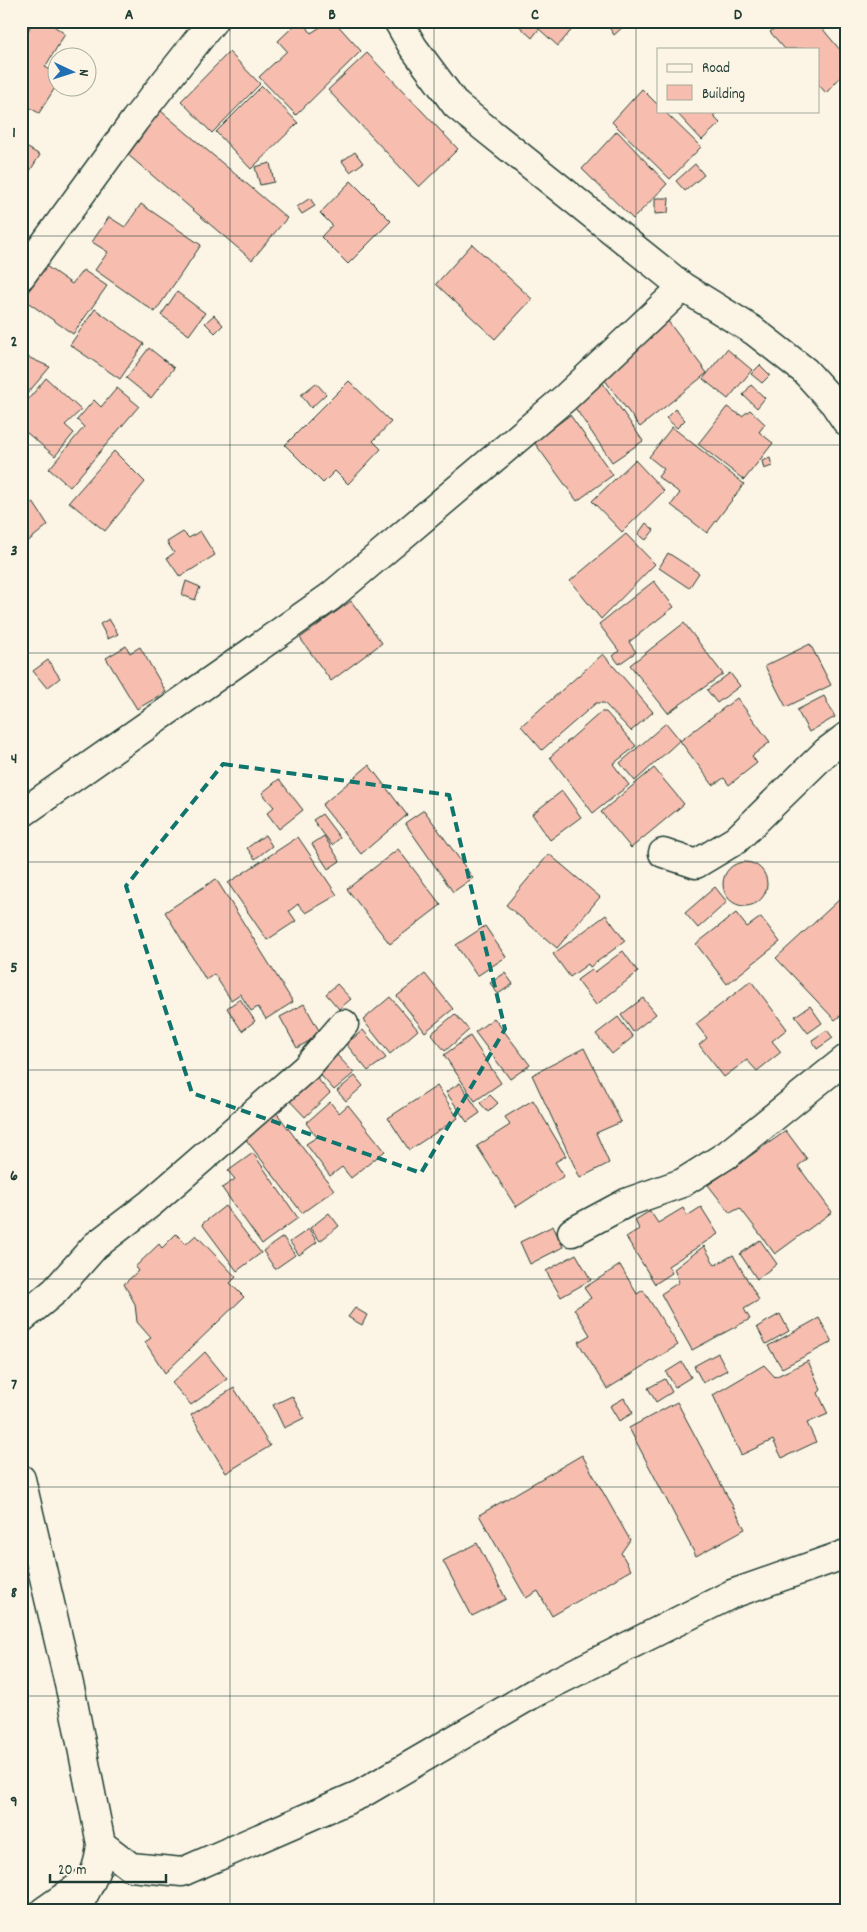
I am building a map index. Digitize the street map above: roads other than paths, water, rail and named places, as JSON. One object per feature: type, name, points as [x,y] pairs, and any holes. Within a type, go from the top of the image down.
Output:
[{"type":"street","points":[[21,276],[135,120],[213,21]]},
{"type":"street","points":[[398,21],[413,47],[456,105],[682,287],[754,332],[805,371],[834,403],[846,420]]},
{"type":"street","points":[[21,814],[330,597],[565,398],[682,287]]},
{"type":"street","points":[[663,853],[696,864],[736,840],[826,752],[846,737]]},
{"type":"street","points":[[21,1319],[55,1291],[95,1246],[151,1203],[306,1068],[344,1024]]},
{"type":"street","points":[[572,1232],[628,1202],[682,1183],[728,1154],[846,1059]]},
{"type":"street","points":[[21,1479],[72,1698],[101,1844],[100,1858],[95,1876],[75,1911]]},
{"type":"street","points":[[101,1844],[131,1867],[182,1872],[361,1794],[536,1692],[732,1594],[846,1554]]},
{"type":"street","points":[[44,1911],[95,1876]]}]
